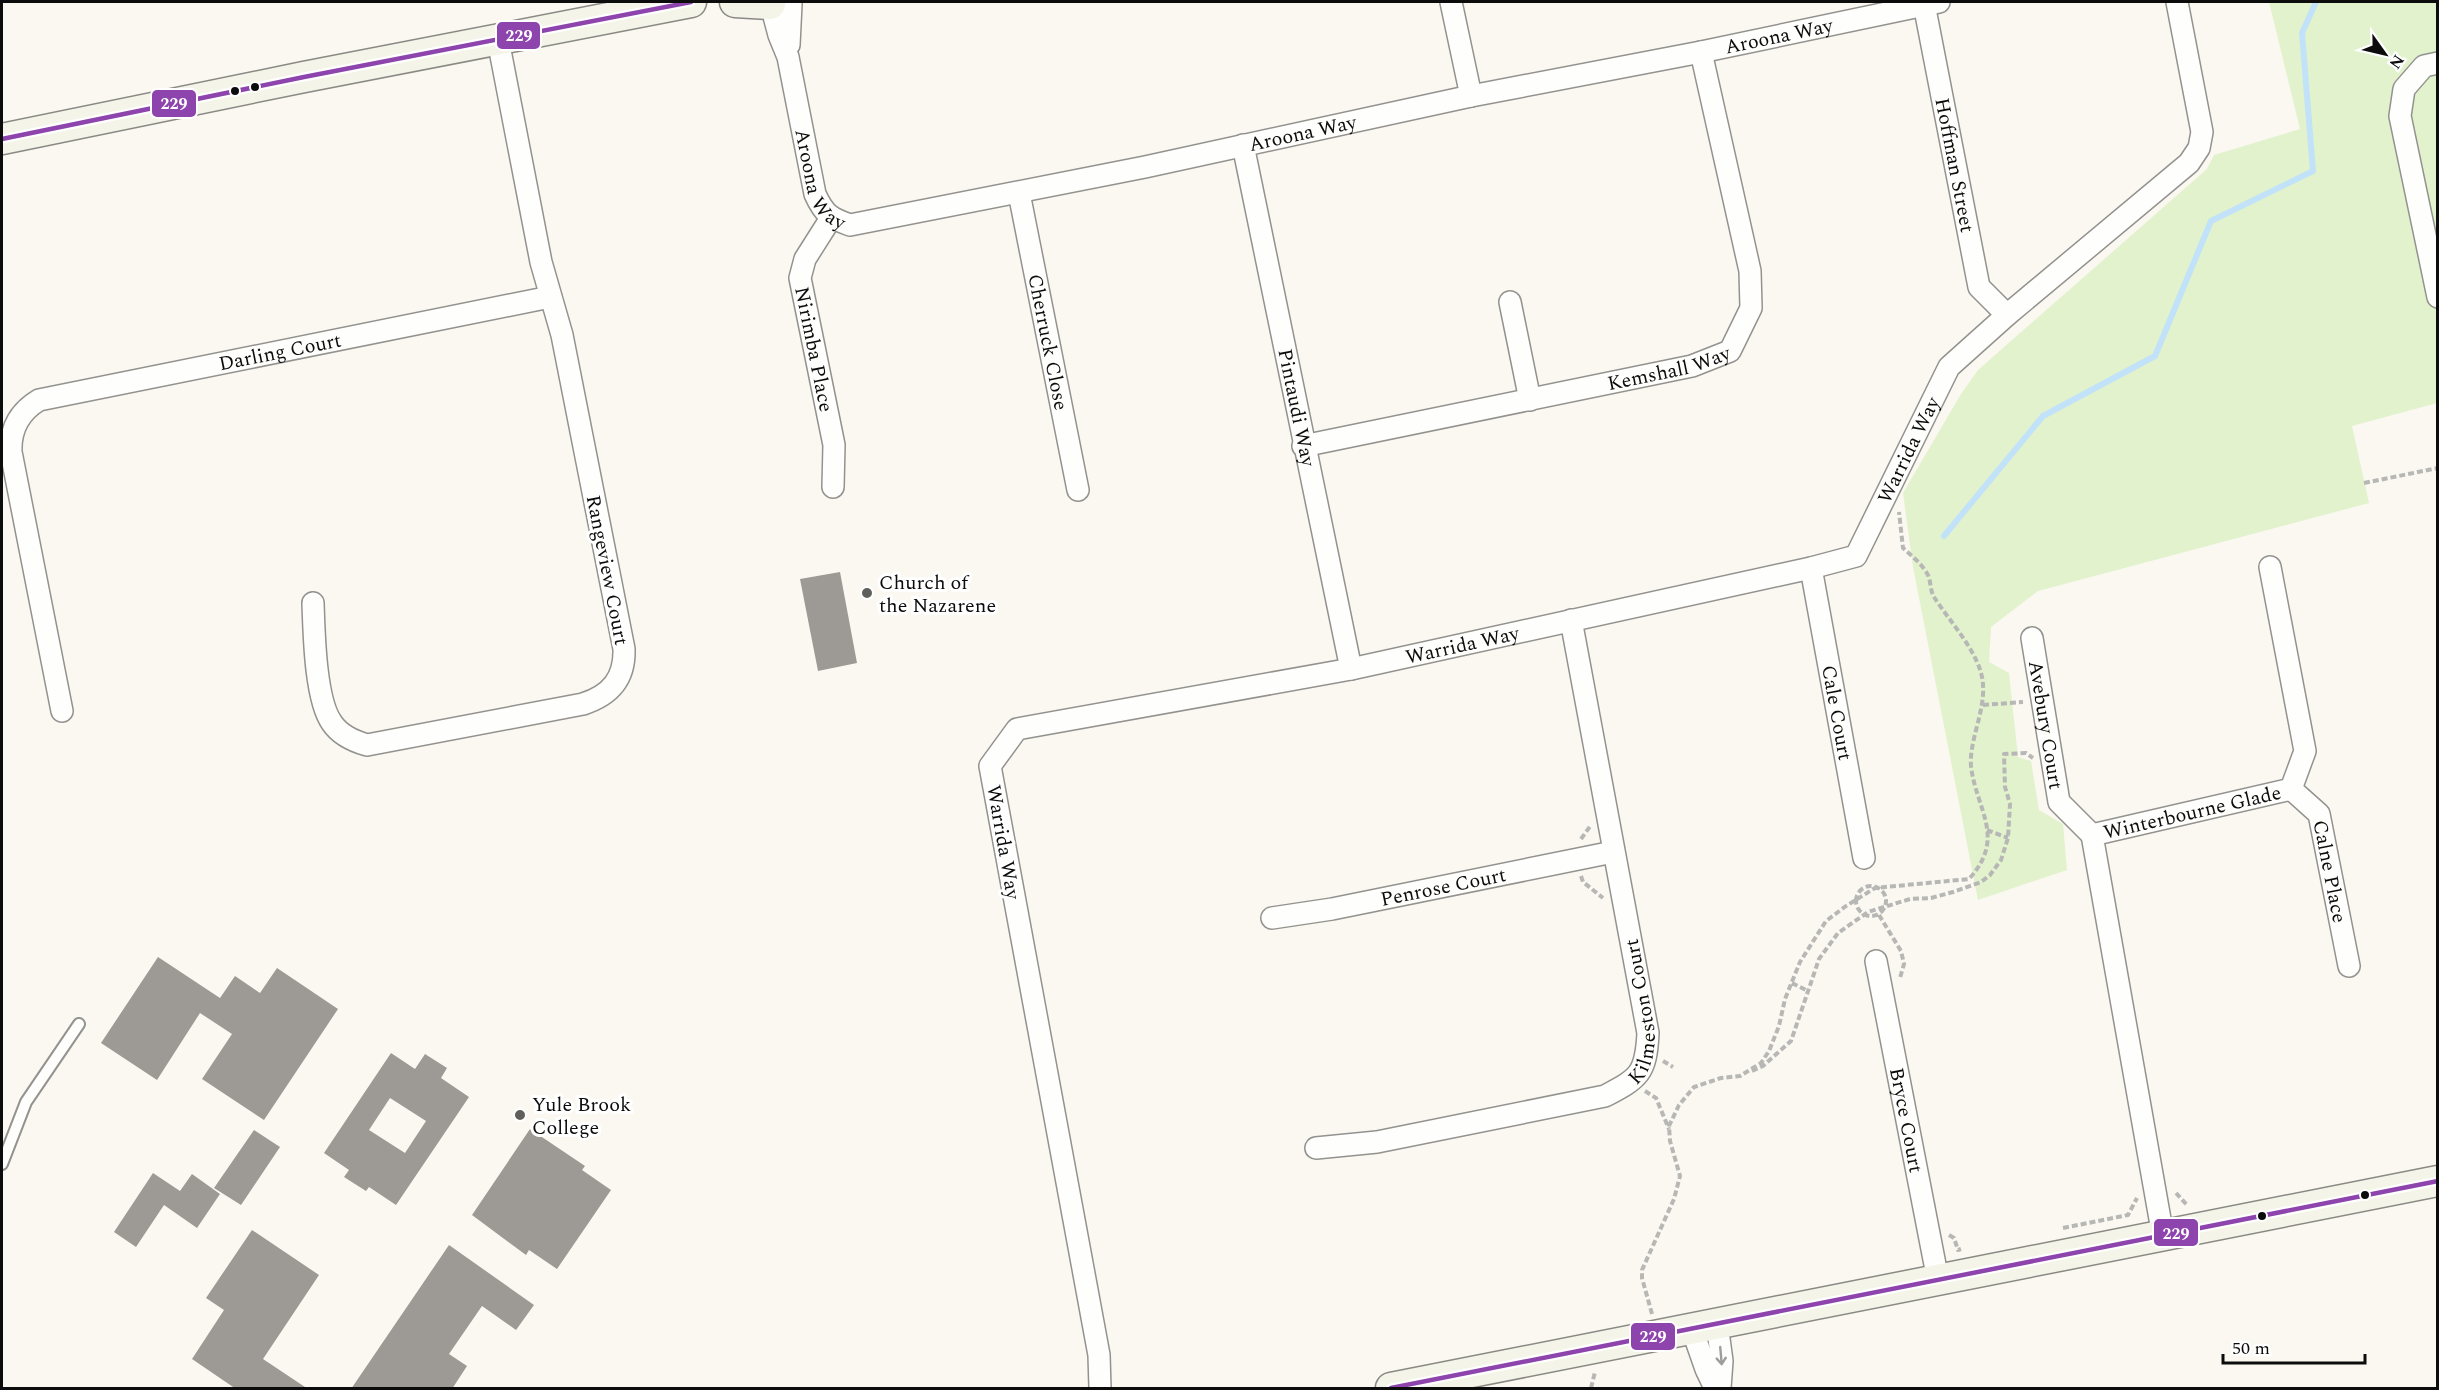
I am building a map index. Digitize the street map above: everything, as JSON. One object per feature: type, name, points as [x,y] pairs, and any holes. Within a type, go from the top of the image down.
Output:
[{"type":"main road","points":[[2,139],[691,2]]},
{"type":"main road","points":[[735,2],[778,3]]},
{"type":"main road","points":[[1391,1389],[2438,1181]]},
{"type":"street","points":[[1451,2],[1471,96]]},
{"type":"street","name":"Warrida Way","points":[[1100,1389],[1099,1355],[990,766],[1017,729],[1351,669],[1811,568],[1856,556],[1949,367],[2007,315],[2189,163],[2199,148],[2202,132],[2177,2]]},
{"type":"street","name":"Aroona Way","points":[[778,3],[815,194],[821,207],[831,218],[850,225],[1019,193],[1471,96],[1701,52],[1932,3]]},
{"type":"street","name":"Hoffman Street","points":[[1932,3],[1979,287],[2007,315]]},
{"type":"street","name":"Rangeview Court","points":[[313,603],[315,655],[326,713],[343,735],[367,745],[583,704],[597,699],[615,685],[624,668],[624,649],[562,335],[541,262],[498,40]]},
{"type":"street","name":"Kemshall Way","points":[[1303,446],[1692,366],[1730,351],[1751,308],[1750,271],[1701,52]]},
{"type":"street","points":[[2437,288],[2400,116],[2404,89],[2424,66],[2438,63]]},
{"type":"street","name":"Pintaudi Way","points":[[1243,145],[1303,446],[1351,669]]},
{"type":"street","name":"Cherruck Close","points":[[1019,193],[1078,490]]},
{"type":"street","name":"Nirimba Place","points":[[831,218],[805,259],[800,278],[834,445],[832,487]]},
{"type":"street","name":"Darling Court","points":[[62,711],[11,452],[9,416],[25,410],[39,399],[550,297]]},
{"type":"street","points":[[1510,302],[1530,400]]},
{"type":"street","name":"Winterbourne Glade","points":[[2163,1236],[2092,835],[2291,789],[2305,751],[2270,567]]},
{"type":"street","name":"Cale Court","points":[[1811,568],[1864,858]]},
{"type":"street","name":"Kilmeston Court","points":[[1316,1148],[1377,1142],[1605,1096],[1632,1082],[1644,1065],[1648,1033],[1571,620]]},
{"type":"street","name":"Avebury Court","points":[[2032,638],[2059,802],[2092,835]]},
{"type":"street","name":"Calne Place","points":[[2291,789],[2319,814],[2349,966]]},
{"type":"street","name":"Penrose Court","points":[[1272,918],[1332,909],[1613,852]]},
{"type":"street","name":"Bryce Court","points":[[1876,961],[1938,1281]]},
{"type":"street","points":[[1705,1327],[1706,1369],[1718,1389]]},
{"type":"street","name":"Warrida Way","points":[[1099,1355],[1113,1389]]},
{"type":"lane","points":[[2,1164],[26,1102],[79,1024]]},
{"type":"path","points":[[2364,483],[2438,468]]},
{"type":"path","points":[[1740,1076],[1761,1063],[1769,1051],[1792,983],[1811,942],[1826,921],[1855,900],[1862,888],[1969,879],[1980,866],[1986,847],[1985,811],[1977,793],[1971,763],[1983,705],[1983,682],[1970,648],[1933,596],[1928,576],[1919,562],[1903,548],[1898,503]]},
{"type":"path","points":[[1983,705],[2042,700]]},
{"type":"path","points":[[1654,1320],[1642,1278],[1642,1270],[1674,1199],[1680,1176],[1670,1141],[1670,1129],[1679,1105],[1694,1087],[1721,1078],[1740,1076],[1762,1066],[1791,1041],[1819,959],[1838,933],[1864,915],[1910,899],[1931,898],[1981,882],[1990,875],[2001,860],[2008,838],[2010,804],[2005,787],[2004,754],[2026,753],[2034,758],[2037,769]]},
{"type":"path","points":[[1987,830],[2008,838]]},
{"type":"path","points":[[1879,888],[1886,897],[1885,907],[1879,915]]},
{"type":"path","points":[[1855,900],[1856,908],[1864,915],[1879,915]]},
{"type":"path","points":[[1879,915],[1902,951],[1904,964],[1898,984]]},
{"type":"path","points":[[1792,983],[1808,991]]},
{"type":"path","points":[[1632,1082],[1656,1098],[1670,1129]]},
{"type":"path","points":[[2060,1229],[2128,1215],[2139,1195],[2144,1195]]},
{"type":"path","points":[[1947,1233],[1954,1238],[1958,1250],[1969,1248]]},
{"type":"green space","points":[[2269,2],[2437,2],[2437,403],[2352,426],[2369,503],[2038,591],[1991,627],[1989,662],[2009,673],[2018,757],[2031,761],[2039,810],[2063,824],[2067,870],[1978,900],[1913,567],[1903,493],[1961,394],[1978,370],[2207,169],[2214,155],[2300,129]]},
{"type":"building","points":[[840,572],[857,663],[818,671],[800,579]]},
{"type":"building","points":[[158,957],[220,998],[235,976],[260,993],[277,968],[338,1009],[264,1120],[202,1079],[232,1034],[200,1013],[157,1080],[101,1043]]},
{"type":"building","points":[[391,1053],[415,1069],[425,1054],[447,1068],[441,1078],[469,1097],[396,1205],[369,1187],[366,1191],[344,1177],[349,1170],[324,1153]],"holes":[[[390,1098],[426,1121],[405,1153],[369,1130]]]},
{"type":"building","points":[[530,1129],[585,1166],[582,1170],[611,1190],[557,1269],[529,1250],[526,1255],[472,1215]]},
{"type":"building","points":[[254,1130],[280,1147],[241,1205],[214,1188]]},
{"type":"building","points":[[153,1173],[180,1191],[192,1174],[220,1194],[197,1228],[164,1205],[136,1247],[114,1232]]},
{"type":"building","points":[[252,1230],[319,1275],[263,1359],[308,1389],[236,1389],[192,1359],[224,1310],[206,1298]]},
{"type":"building","points":[[449,1245],[534,1305],[516,1330],[482,1306],[449,1354],[467,1366],[452,1389],[351,1389]]},
{"type":"waterway","points":[[1944,536],[2043,416],[2155,356],[2211,221],[2313,171],[2302,33],[2316,2]]},
{"type":"transit line","name":"229","points":[[2,139],[304,77],[691,2]]},
{"type":"transit line","name":"229","points":[[1391,1388],[2438,1181]]},
{"type":"place","name":"Church of the Nazarene","points":[[867,593]]},
{"type":"place","name":"Yule Brook College","points":[[520,1115]]}]
